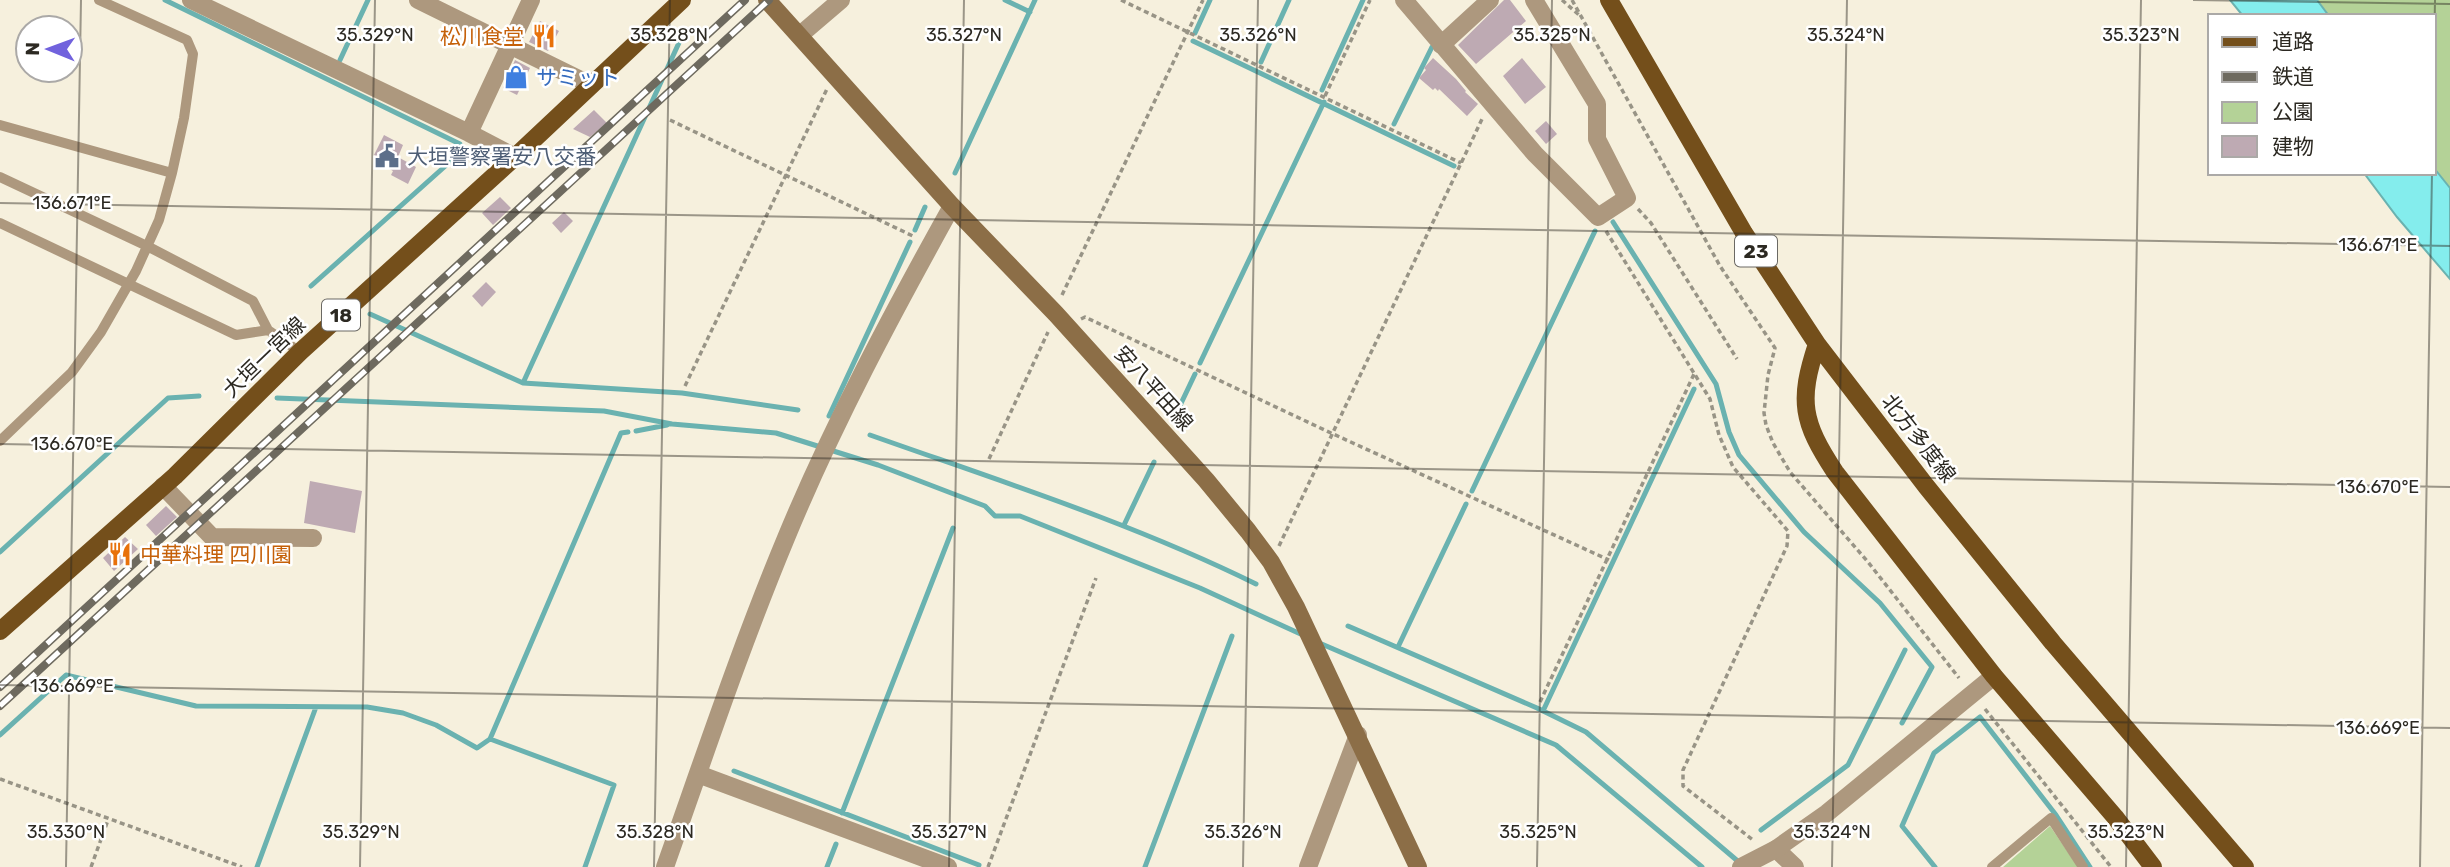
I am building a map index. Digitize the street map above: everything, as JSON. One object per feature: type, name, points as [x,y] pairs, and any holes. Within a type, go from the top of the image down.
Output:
[{"type":"main road","name":"大垣一宮線","points":[[0,631],[163,486],[300,352],[515,157],[682,0]]},
{"type":"main road","name":"安八平田線","points":[[767,0],[952,206],[1060,314],[1248,531],[1271,562],[1296,607],[1418,867]]},
{"type":"main road","name":"北方多度線","points":[[1609,0],[1744,233],[1817,344],[1926,486],[2053,643],[2245,867]]},
{"type":"main road","points":[[1817,344],[1805,385],[1806,415],[1812,435],[1835,472],[1994,676],[2115,817],[2152,867]]},
{"type":"street","points":[[191,0],[515,157]]},
{"type":"street","points":[[418,0],[591,85]]},
{"type":"street","points":[[469,133],[531,0]]},
{"type":"street","points":[[800,35],[841,0]]},
{"type":"street","points":[[1404,0],[1535,154],[1598,217],[1627,198],[1597,139],[1597,104],[1534,0]]},
{"type":"street","points":[[1441,45],[1490,0]]},
{"type":"street","points":[[665,867],[743,643],[786,536],[835,430],[952,206]]},
{"type":"street","points":[[163,486],[212,537],[313,538]]},
{"type":"street","points":[[1760,857],[1827,813],[1994,676]]},
{"type":"street","points":[[1308,867],[1358,735]]},
{"type":"street","points":[[698,774],[948,867]]},
{"type":"street","points":[[1760,857],[1795,867]]},
{"type":"lane","points":[[0,441],[72,372],[102,332],[129,284],[159,220],[172,173],[184,118],[193,54],[187,40],[99,0]]},
{"type":"lane","points":[[0,125],[172,173]]},
{"type":"lane","points":[[0,177],[147,246],[253,301],[268,330],[300,352]]},
{"type":"lane","points":[[0,223],[236,335],[268,330]]},
{"type":"lane","points":[[1992,867],[2051,818],[2083,867]]},
{"type":"path","points":[[1121,0],[1461,163]]},
{"type":"path","points":[[989,459],[1060,314],[1203,0]]},
{"type":"path","points":[[1324,97],[1370,0]]},
{"type":"path","points":[[1562,0],[1582,18]]},
{"type":"path","points":[[1572,0],[1720,266],[1775,348],[1768,375],[1765,413],[1766,425],[1773,443],[1790,472],[1868,562],[1959,678]]},
{"type":"path","points":[[685,386],[834,75]]},
{"type":"path","points":[[1271,562],[1489,102]]},
{"type":"path","points":[[670,120],[931,244]]},
{"type":"path","points":[[1627,198],[1651,223],[1737,359]]},
{"type":"path","points":[[1598,217],[1710,399],[1719,435],[1734,467],[1788,531],[1787,546],[1683,770],[1684,786],[1757,843],[1760,857]]},
{"type":"path","points":[[1060,314],[1085,317],[1609,560]]},
{"type":"path","points":[[1541,702],[1695,372]]},
{"type":"path","points":[[988,867],[1096,578]]},
{"type":"path","points":[[1985,709],[2111,867]]},
{"type":"path","points":[[0,779],[242,867]]},
{"type":"path","points":[[91,867],[108,820]]},
{"type":"green space","points":[[2317,0],[2450,0],[2450,188],[2436,170],[2436,14],[2328,14]]},
{"type":"green space","points":[[2050,826],[2078,867],[2003,867]]},
{"type":"water","points":[[2230,0],[2317,0],[2328,14],[2241,14]]},
{"type":"water","points":[[2436,170],[2450,188],[2450,279],[2366,175],[2436,175]]},
{"type":"building","points":[[1504,0],[1510,0],[1526,21],[1476,64],[1458,45]]},
{"type":"building","name":"松川食堂","points":[[540,21],[559,31],[548,51],[529,42]]},
{"type":"building","points":[[1433,58],[1478,104],[1467,116],[1439,89],[1433,90],[1419,78]]},
{"type":"building","points":[[1522,58],[1546,87],[1525,104],[1503,76]]},
{"type":"building","name":"サミット","points":[[515,60],[530,68],[517,95],[503,88]]},
{"type":"building","points":[[594,110],[607,123],[590,137],[573,129]]},
{"type":"building","points":[[1546,121],[1557,134],[1546,144],[1535,131]]},
{"type":"building","points":[[384,135],[403,145],[398,157],[416,167],[408,184],[391,175],[393,171],[375,160],[377,157],[374,155]]},
{"type":"building","points":[[500,197],[511,208],[493,225],[482,213]]},
{"type":"building","points":[[564,212],[573,221],[561,233],[552,223]]},
{"type":"building","points":[[486,282],[496,292],[482,307],[472,296]]},
{"type":"building","points":[[310,481],[362,491],[355,533],[304,523]]},
{"type":"building","points":[[166,506],[177,517],[156,536],[146,525]]},
{"type":"building","name":"中華料理 四川園","points":[[125,537],[138,549],[114,571],[103,558]]},
{"type":"waterway","points":[[165,0],[460,144],[461,152],[311,286]]},
{"type":"waterway","points":[[340,60],[368,0]]},
{"type":"waterway","points":[[1005,0],[1030,12]]},
{"type":"waterway","points":[[955,173],[1035,0]]},
{"type":"waterway","points":[[1195,33],[1210,0]]},
{"type":"waterway","points":[[1261,62],[1289,0]]},
{"type":"waterway","points":[[1322,90],[1363,0]]},
{"type":"waterway","points":[[523,383],[683,34]]},
{"type":"waterway","points":[[1193,41],[1454,166]]},
{"type":"waterway","points":[[1394,124],[1432,47]]},
{"type":"waterway","points":[[1200,363],[1324,102]]},
{"type":"waterway","points":[[915,230],[925,207]]},
{"type":"waterway","points":[[1613,222],[1716,384],[1729,432],[1739,455],[1804,532],[1880,603],[1932,667],[1902,723]]},
{"type":"waterway","points":[[1472,491],[1595,231]]},
{"type":"waterway","points":[[829,416],[910,242]]},
{"type":"waterway","points":[[370,314],[523,383],[682,393],[798,410]]},
{"type":"waterway","points":[[1176,414],[1195,374]]},
{"type":"waterway","points":[[1543,711],[1694,389]]},
{"type":"waterway","points":[[0,552],[168,398],[199,396]]},
{"type":"waterway","points":[[277,398],[604,411],[672,424],[776,433],[878,465],[985,506],[995,516],[1020,516],[1200,588],[1305,636]]},
{"type":"waterway","points":[[636,431],[667,425]]},
{"type":"waterway","points":[[0,735],[66,675],[196,706],[367,707],[403,713],[436,725],[477,748],[490,739],[621,433],[628,432]]},
{"type":"waterway","points":[[870,435],[1114,522],[1256,584]]},
{"type":"waterway","points":[[1124,525],[1154,462]]},
{"type":"waterway","points":[[1398,647],[1466,504]]},
{"type":"waterway","points":[[842,813],[953,528]]},
{"type":"waterway","points":[[1348,626],[1586,732],[1740,863]]},
{"type":"waterway","points":[[1145,867],[1232,636]]},
{"type":"waterway","points":[[1317,642],[1556,745],[1702,867]]},
{"type":"waterway","points":[[1761,830],[1848,765],[1905,650]]},
{"type":"waterway","points":[[257,867],[316,707]]},
{"type":"waterway","points":[[1935,867],[1902,826],[1934,753],[1980,717],[2056,815],[2090,867]]},
{"type":"waterway","points":[[490,739],[614,785],[585,867]]},
{"type":"waterway","points":[[734,771],[979,865]]},
{"type":"waterway","points":[[827,867],[836,844]]},
{"type":"railway","points":[[0,687],[745,0]]},
{"type":"railway","points":[[0,706],[769,0]]},
{"type":"place","name":"松川食堂","points":[[544,36]]},
{"type":"place","name":"サミット","points":[[516,77]]},
{"type":"place","name":"大垣警察署安八交番","points":[[387,156]]},
{"type":"place","name":"中華料理 四川園","points":[[120,554]]}]
